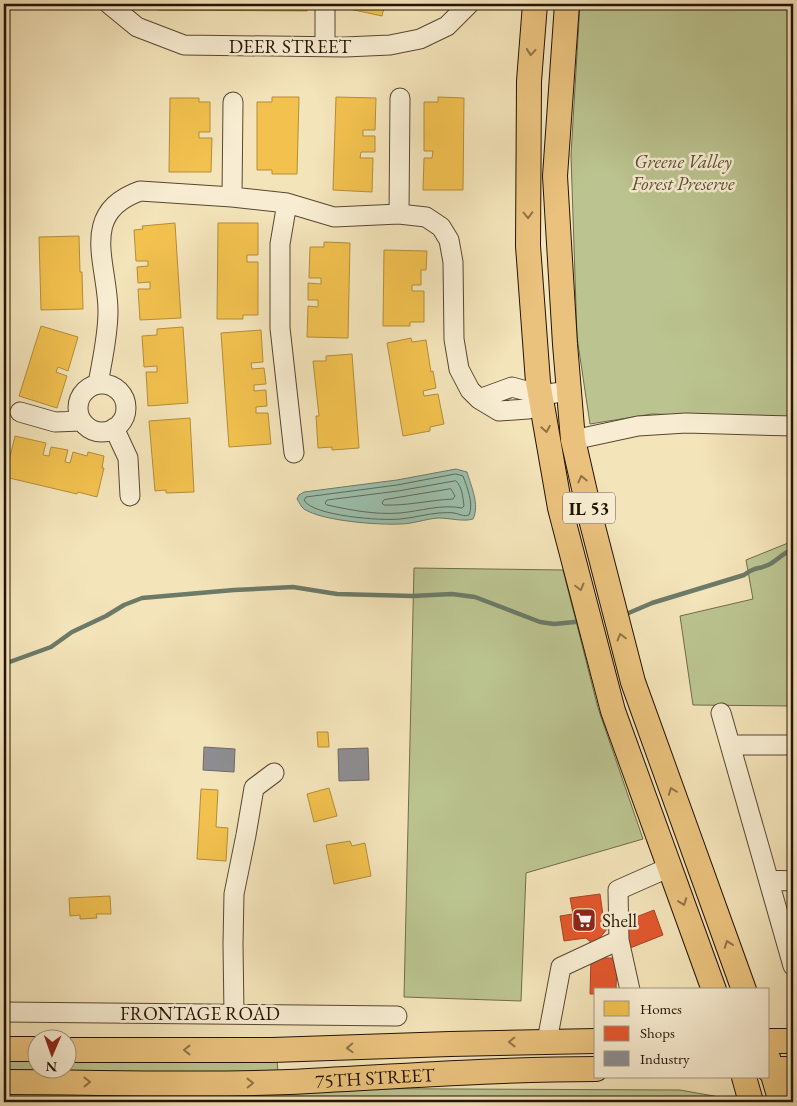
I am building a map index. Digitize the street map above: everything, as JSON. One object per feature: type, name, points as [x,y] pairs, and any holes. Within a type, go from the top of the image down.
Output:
[{"type":"main road","name":"IL 53","points":[[535,4],[529,81],[528,246],[531,307],[541,395],[560,508],[613,711],[713,988]]},
{"type":"main road","name":"IL 53","points":[[567,4],[555,176],[573,440],[592,523],[633,682],[743,988]]},
{"type":"main road","name":"75TH STREET","points":[[78,1050],[272,1050],[594,1041]]},
{"type":"main road","points":[[770,1041],[793,1041]]},
{"type":"main road","points":[[4,1049],[28,1050]]},
{"type":"main road","points":[[775,1066],[781,1102]]},
{"type":"main road","name":"75TH STREET","points":[[4,1082],[290,1082],[443,1072],[594,1069]]},
{"type":"main road","points":[[744,1078],[751,1102]]},
{"type":"street","name":"DEER STREET","points":[[109,4],[137,28],[184,45],[325,46],[390,45],[420,39],[447,26],[469,4]]},
{"type":"street","points":[[325,46],[326,4]]},
{"type":"street","points":[[399,214],[400,98]]},
{"type":"street","points":[[232,197],[233,102]]},
{"type":"street","points":[[98,384],[108,311],[100,240],[104,221],[114,205],[127,196],[140,191],[232,197],[286,203],[334,217],[399,214],[426,217],[441,227],[448,240],[453,262],[454,339],[459,369],[470,390],[479,399],[512,387],[541,395],[569,391]]},
{"type":"street","points":[[286,203],[280,244],[280,328],[294,454]]},
{"type":"street","points":[[98,384],[106,384],[120,392],[126,407],[120,422],[114,428],[100,432],[87,426],[78,414],[80,398],[84,392],[98,384]]},
{"type":"street","points":[[20,412],[55,422],[82,420]]},
{"type":"street","points":[[573,440],[638,426],[686,423],[793,426]]},
{"type":"street","points":[[114,428],[128,458],[130,496]]},
{"type":"street","points":[[721,713],[793,966]]},
{"type":"street","points":[[730,745],[793,745]]},
{"type":"street","points":[[234,1014],[232,944],[234,894],[254,788],[274,773]]},
{"type":"street","points":[[630,988],[619,940],[618,890],[670,867]]},
{"type":"street","points":[[769,880],[793,881]]},
{"type":"street","points":[[546,1042],[561,967],[619,940]]},
{"type":"street","name":"FRONTAGE ROAD","points":[[4,1012],[397,1016]]},
{"type":"green space","name":"Greene Valley Forest Preserve","points":[[580,4],[793,4],[793,418],[652,414],[590,424],[577,337],[571,155]]},
{"type":"green space","points":[[793,541],[793,706],[693,705],[680,616],[753,599],[746,560]]},
{"type":"green space","points":[[414,568],[563,570],[598,708],[643,839],[526,873],[521,1001],[404,997]]},
{"type":"green space","points":[[4,1059],[28,1059],[28,1072],[4,1072]]},
{"type":"green space","points":[[78,1059],[277,1060],[278,1072],[78,1072]]},
{"type":"green space","points":[[4,1087],[680,1090],[714,1096],[730,1102],[4,1102]]},
{"type":"water","points":[[456,469],[467,472],[473,489],[476,508],[473,519],[438,518],[400,524],[350,521],[323,517],[312,513],[303,508],[297,499],[304,492],[397,480]]},
{"type":"building: Homes","points":[[157,4],[307,4],[307,11],[157,10]]},
{"type":"building: Homes","points":[[341,4],[385,4],[382,16],[340,7]]},
{"type":"building: Homes","points":[[272,97],[299,97],[297,174],[272,174],[272,170],[257,170],[257,102],[272,102]]},
{"type":"building: Homes","points":[[336,97],[376,98],[375,130],[363,130],[363,136],[375,136],[375,152],[361,152],[360,158],[373,158],[372,192],[333,190]]},
{"type":"building: Homes","points":[[438,97],[464,98],[463,190],[423,190],[424,158],[432,158],[433,151],[424,151],[424,102],[438,102]]},
{"type":"building: Homes","points":[[170,98],[199,98],[199,102],[210,102],[210,132],[199,132],[199,138],[212,138],[211,172],[169,172]]},
{"type":"building: Homes","points":[[175,223],[181,318],[140,320],[138,289],[150,289],[150,282],[138,283],[137,267],[148,266],[148,261],[136,261],[134,230],[143,229],[142,226]]},
{"type":"building: Homes","points":[[218,223],[258,223],[258,255],[247,255],[247,262],[258,262],[258,315],[243,315],[243,319],[217,319]]},
{"type":"building: Homes","points":[[79,236],[83,309],[41,310],[39,237]]},
{"type":"building: Homes","points":[[324,242],[350,243],[348,338],[307,337],[308,306],[318,307],[318,300],[308,300],[308,283],[321,284],[321,278],[309,278],[310,247],[324,247]]},
{"type":"building: Homes","points":[[384,250],[427,251],[426,270],[421,270],[421,285],[412,285],[412,291],[424,291],[424,322],[410,322],[410,326],[383,326]]},
{"type":"building: Homes","points":[[41,326],[78,337],[68,371],[58,367],[56,372],[67,376],[57,408],[19,396]]},
{"type":"building: Homes","points":[[183,327],[188,403],[148,406],[146,372],[157,372],[157,366],[144,367],[142,336],[157,335],[157,329]]},
{"type":"building: Homes","points":[[261,330],[263,362],[251,363],[252,369],[264,368],[266,384],[254,385],[254,391],[266,390],[267,406],[256,407],[256,413],[268,413],[271,444],[229,447],[221,333]]},
{"type":"building: Homes","points":[[411,338],[412,342],[426,340],[431,372],[433,371],[436,388],[423,391],[424,396],[438,394],[444,424],[430,427],[430,431],[403,436],[387,343]]},
{"type":"building: Homes","points":[[352,354],[359,448],[332,450],[332,447],[318,448],[316,416],[319,416],[313,361],[326,361],[326,356]]},
{"type":"building: Homes","points":[[190,418],[194,492],[166,493],[166,490],[155,491],[149,421]]},
{"type":"building: Homes","points":[[15,436],[46,443],[43,455],[49,456],[51,447],[68,450],[65,462],[70,463],[73,452],[87,456],[88,452],[104,456],[102,468],[104,468],[97,497],[5,477]]},
{"type":"building: Homes","points":[[317,732],[328,732],[329,747],[318,747]]},
{"type":"building: Homes","points":[[792,771],[793,848],[791,848]]},
{"type":"building: Homes","points":[[329,788],[337,816],[314,822],[307,794]]},
{"type":"building: Homes","points":[[201,789],[218,790],[216,827],[228,828],[226,861],[197,859]]},
{"type":"building: Homes","points":[[350,841],[352,846],[365,843],[371,876],[334,884],[326,845]]},
{"type":"building: Homes","points":[[110,896],[111,914],[96,914],[97,918],[80,919],[80,915],[70,916],[69,898]]},
{"type":"building: Shops","name":"Shell","points":[[600,894],[603,915],[612,923],[594,945],[586,938],[564,941],[560,916],[573,914],[570,898]]},
{"type":"building: Shops","name":"Shell","points":[[654,910],[663,935],[630,948],[621,923]]},
{"type":"building: Shops","name":"Shell","points":[[591,958],[617,958],[616,988],[594,988],[594,994],[590,994]]},
{"type":"building: Industry","points":[[204,747],[235,749],[234,772],[203,770]]},
{"type":"building: Industry","points":[[368,748],[369,780],[339,781],[338,749]]},
{"type":"waterway","points":[[624,615],[652,603],[744,575],[754,569],[768,565],[793,550]]},
{"type":"waterway","points":[[4,664],[51,647],[72,632],[124,605],[142,598],[234,590],[293,587],[337,594],[412,596],[452,594],[475,597],[540,622],[554,624],[575,622]]},
{"type":"place","name":"Shell","points":[[584,920]]}]
